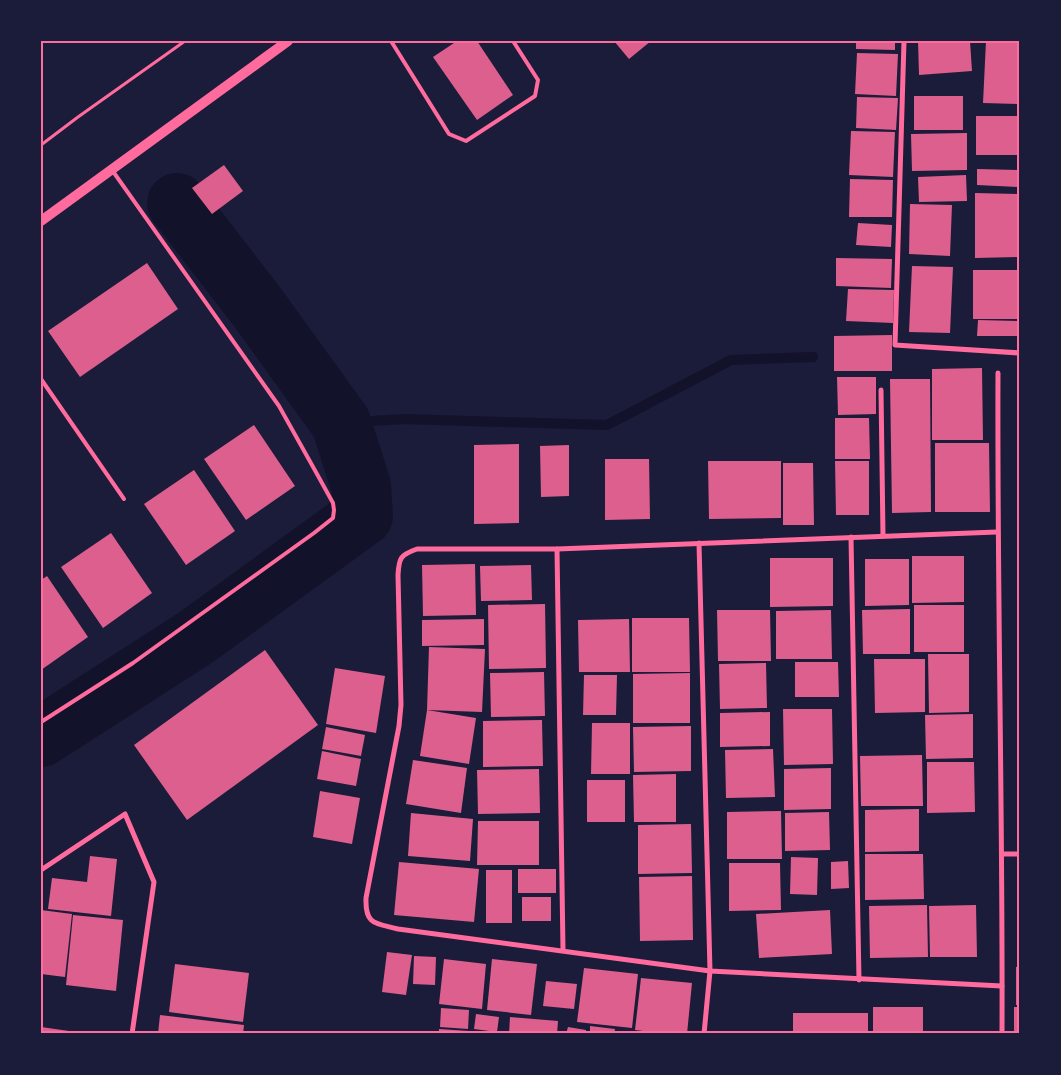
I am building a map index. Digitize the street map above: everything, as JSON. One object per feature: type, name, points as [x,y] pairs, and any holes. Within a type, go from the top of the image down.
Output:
[{"type":"main road","points":[[41,221],[288,41]]},
{"type":"street","points":[[904,41],[895,345],[1020,353]]},
{"type":"street","points":[[998,374],[997,532],[1003,854],[1002,1034]]},
{"type":"street","points":[[881,390],[882,536]]},
{"type":"street","points":[[997,532],[851,536],[557,549],[417,550],[404,554],[401,557],[398,575],[401,705],[399,726],[365,912],[372,921],[398,929],[563,950],[710,972],[1002,986]]},
{"type":"street","points":[[851,536],[859,980]]},
{"type":"street","points":[[698,543],[710,972],[704,1034]]},
{"type":"street","points":[[557,549],[563,950]]},
{"type":"street","points":[[41,870],[125,814],[154,882],[132,1034]]},
{"type":"street","points":[[1003,854],[1020,854]]},
{"type":"lane","points":[[391,41],[449,134],[466,141],[535,96],[538,80],[513,41]]},
{"type":"lane","points":[[41,722],[133,663],[314,534],[332,518],[334,510],[329,496],[279,406],[111,169]]},
{"type":"lane","points":[[41,379],[124,499]]},
{"type":"path","points":[[41,145],[185,41]]},
{"type":"building","points":[[457,41],[477,41],[513,95],[477,120],[433,57]]},
{"type":"building","points":[[614,41],[651,41],[629,59]]},
{"type":"building","points":[[856,41],[895,41],[895,50],[856,49]]},
{"type":"building","points":[[918,41],[970,41],[972,71],[919,75]]},
{"type":"building","points":[[986,41],[1020,41],[1020,104],[983,103]]},
{"type":"building","points":[[857,53],[898,54],[896,96],[855,94]]},
{"type":"building","points":[[914,96],[963,96],[963,130],[914,130]]},
{"type":"building","points":[[857,97],[898,98],[896,130],[856,128]]},
{"type":"building","points":[[976,116],[1020,116],[1020,155],[976,155]]},
{"type":"building","points":[[851,131],[895,132],[893,177],[849,175]]},
{"type":"building","points":[[967,133],[967,170],[912,171],[911,134]]},
{"type":"building","points":[[224,165],[243,191],[212,214],[192,188]]},
{"type":"building","points":[[977,169],[1020,170],[1020,187],[977,185]]},
{"type":"building","points":[[966,175],[967,201],[919,202],[918,177]]},
{"type":"building","points":[[850,179],[893,180],[892,217],[849,217]]},
{"type":"building","points":[[975,193],[1020,194],[1020,257],[975,258]]},
{"type":"building","points":[[910,204],[952,205],[950,256],[909,254]]},
{"type":"building","points":[[858,223],[892,225],[891,247],[856,245]]},
{"type":"building","points":[[836,258],[892,259],[891,288],[836,286]]},
{"type":"building","points":[[147,263],[178,309],[80,377],[48,331]]},
{"type":"building","points":[[912,266],[953,267],[950,333],[909,332]]},
{"type":"building","points":[[973,270],[1020,270],[1020,289],[1017,289],[1018,319],[973,319]]},
{"type":"building","points":[[848,289],[894,290],[893,323],[846,321]]},
{"type":"building","points":[[978,320],[1020,321],[1020,336],[977,336]]},
{"type":"building","points":[[892,335],[892,371],[834,371],[834,336]]},
{"type":"building","points":[[982,368],[983,440],[932,440],[932,369]]},
{"type":"building","points":[[837,377],[876,377],[876,414],[838,415]]},
{"type":"building","points":[[890,379],[930,379],[931,512],[892,513]]},
{"type":"building","points":[[835,418],[869,418],[870,459],[835,459]]},
{"type":"building","points":[[254,425],[295,486],[246,520],[204,459]]},
{"type":"building","points":[[935,443],[989,443],[990,512],[935,512]]},
{"type":"building","points":[[519,444],[519,523],[474,524],[474,445]]},
{"type":"building","points":[[569,445],[569,496],[541,497],[540,446]]},
{"type":"building","points":[[605,459],[649,459],[650,519],[605,520]]},
{"type":"building","points":[[708,461],[781,461],[781,518],[709,519]]},
{"type":"building","points":[[835,461],[869,461],[869,515],[836,515]]},
{"type":"building","points":[[783,463],[813,463],[814,525],[783,525]]},
{"type":"building","points":[[194,470],[235,531],[186,565],[144,504]]},
{"type":"building","points":[[111,533],[152,593],[103,628],[61,567]]},
{"type":"building","points":[[912,556],[964,556],[964,602],[912,603]]},
{"type":"building","points":[[770,558],[833,558],[833,606],[770,607]]},
{"type":"building","points":[[865,559],[909,559],[909,605],[865,606]]},
{"type":"building","points":[[475,564],[476,615],[423,616],[422,565]]},
{"type":"building","points":[[531,565],[532,600],[481,601],[480,566]]},
{"type":"building","points":[[47,576],[88,637],[41,670],[41,580]]},
{"type":"building","points":[[545,604],[546,668],[489,669],[488,605]]},
{"type":"building","points":[[914,605],[964,605],[964,652],[914,652]]},
{"type":"building","points":[[910,609],[910,654],[863,654],[862,610]]},
{"type":"building","points":[[717,610],[770,610],[771,661],[718,661]]},
{"type":"building","points":[[831,610],[832,659],[776,659],[776,611]]},
{"type":"building","points":[[632,618],[689,618],[690,672],[632,672]]},
{"type":"building","points":[[484,619],[484,645],[422,646],[422,620]]},
{"type":"building","points":[[629,619],[630,672],[579,672],[578,620]]},
{"type":"building","points":[[429,647],[485,649],[482,712],[427,710]]},
{"type":"building","points":[[265,650],[318,725],[187,820],[134,745]]},
{"type":"building","points":[[928,654],[969,654],[969,712],[929,713]]},
{"type":"building","points":[[874,659],[925,659],[925,712],[875,713]]},
{"type":"building","points":[[795,662],[838,662],[839,697],[795,697]]},
{"type":"building","points":[[766,663],[767,708],[720,709],[719,664]]},
{"type":"building","points":[[335,668],[385,676],[376,733],[326,724]]},
{"type":"building","points":[[544,672],[545,716],[491,717],[490,673]]},
{"type":"building","points":[[690,673],[690,723],[633,723],[633,674]]},
{"type":"building","points":[[584,675],[617,675],[616,715],[583,715]]},
{"type":"building","points":[[783,709],[832,709],[833,764],[784,765]]},
{"type":"building","points":[[427,710],[476,718],[469,764],[420,756]]},
{"type":"building","points":[[770,712],[770,746],[720,747],[720,713]]},
{"type":"building","points":[[973,714],[973,758],[926,759],[925,715]]},
{"type":"building","points":[[542,720],[543,766],[483,767],[483,721]]},
{"type":"building","points":[[592,723],[630,723],[630,774],[591,774]]},
{"type":"building","points":[[691,726],[691,771],[634,772],[633,727]]},
{"type":"building","points":[[326,727],[365,735],[361,756],[322,749]]},
{"type":"building","points":[[773,749],[775,797],[726,798],[725,750]]},
{"type":"building","points":[[322,751],[361,759],[356,786],[317,779]]},
{"type":"building","points":[[922,755],[923,806],[861,806],[860,756]]},
{"type":"building","points":[[413,760],[467,768],[461,813],[406,804]]},
{"type":"building","points":[[927,762],[974,762],[975,812],[927,813]]},
{"type":"building","points":[[831,768],[831,809],[784,810],[784,769]]},
{"type":"building","points":[[539,769],[540,813],[478,814],[477,770]]},
{"type":"building","points":[[676,774],[676,822],[634,822],[633,775]]},
{"type":"building","points":[[587,780],[625,780],[625,822],[587,822]]},
{"type":"building","points":[[320,791],[360,798],[352,844],[313,837]]},
{"type":"building","points":[[919,809],[919,851],[865,852],[865,810]]},
{"type":"building","points":[[781,811],[782,859],[727,859],[727,812]]},
{"type":"building","points":[[829,812],[830,850],[785,851],[785,813]]},
{"type":"building","points":[[411,813],[473,819],[470,861],[408,856]]},
{"type":"building","points":[[478,821],[539,821],[539,865],[477,865]]},
{"type":"building","points":[[691,824],[692,873],[638,874],[638,825]]},
{"type":"building","points":[[865,854],[923,854],[924,899],[865,900]]},
{"type":"building","points":[[90,856],[117,859],[111,916],[48,909],[52,878],[87,882]]},
{"type":"building","points":[[791,857],[818,858],[817,895],[790,894]]},
{"type":"building","points":[[848,861],[849,888],[831,889],[831,862]]},
{"type":"building","points":[[399,862],[479,869],[474,922],[394,915]]},
{"type":"building","points":[[729,863],[780,863],[781,910],[729,911]]},
{"type":"building","points":[[518,869],[556,869],[556,893],[518,893]]},
{"type":"building","points":[[486,870],[512,870],[512,923],[486,923]]},
{"type":"building","points":[[692,876],[693,940],[640,941],[639,877]]},
{"type":"building","points":[[522,897],[551,897],[551,921],[522,921]]},
{"type":"building","points":[[927,905],[928,957],[870,958],[869,906]]},
{"type":"building","points":[[976,905],[977,957],[930,957],[929,906]]},
{"type":"building","points":[[41,910],[72,914],[65,977],[41,974]]},
{"type":"building","points":[[830,910],[832,954],[759,958],[756,914]]},
{"type":"building","points":[[73,915],[123,920],[116,991],[66,985]]},
{"type":"building","points":[[387,952],[412,955],[406,995],[382,992]]},
{"type":"building","points":[[414,956],[436,957],[435,985],[413,984]]},
{"type":"building","points":[[444,959],[486,964],[482,1009],[439,1004]]},
{"type":"building","points":[[492,959],[537,964],[531,1015],[487,1010]]},
{"type":"building","points":[[175,964],[249,973],[243,1022],[169,1012]]},
{"type":"building","points":[[1016,967],[1020,967],[1020,1005],[1016,1005]]},
{"type":"building","points":[[584,968],[638,974],[632,1028],[577,1022]]},
{"type":"building","points":[[641,978],[692,983],[687,1034],[635,1030]]},
{"type":"building","points":[[546,981],[577,984],[574,1009],[543,1006]]},
{"type":"building","points":[[873,1007],[923,1007],[923,1034],[873,1034]]},
{"type":"building","points":[[1014,1007],[1020,1007],[1020,1034],[1014,1034]]},
{"type":"building","points":[[441,1008],[469,1010],[468,1029],[440,1027]]},
{"type":"building","points":[[793,1013],[868,1013],[868,1034],[793,1034]]},
{"type":"building","points":[[476,1014],[499,1017],[497,1032],[474,1029]]},
{"type":"building","points":[[160,1015],[244,1025],[243,1034],[158,1034]]},
{"type":"building","points":[[510,1017],[558,1021],[557,1034],[509,1034]]},
{"type":"building","points":[[590,1026],[615,1029],[614,1034],[590,1034]]},
{"type":"building","points":[[41,1027],[83,1033],[83,1034],[41,1034]]},
{"type":"building","points":[[568,1027],[586,1030],[586,1034],[566,1034]]},
{"type":"building","points":[[439,1029],[469,1031],[469,1034],[439,1034]]},
{"type":"waterway","points":[[41,737],[195,638],[363,516],[361,486],[341,423],[258,308],[177,203]]},
{"type":"waterway","points":[[341,423],[404,419],[607,425],[731,360],[813,357]]}]
